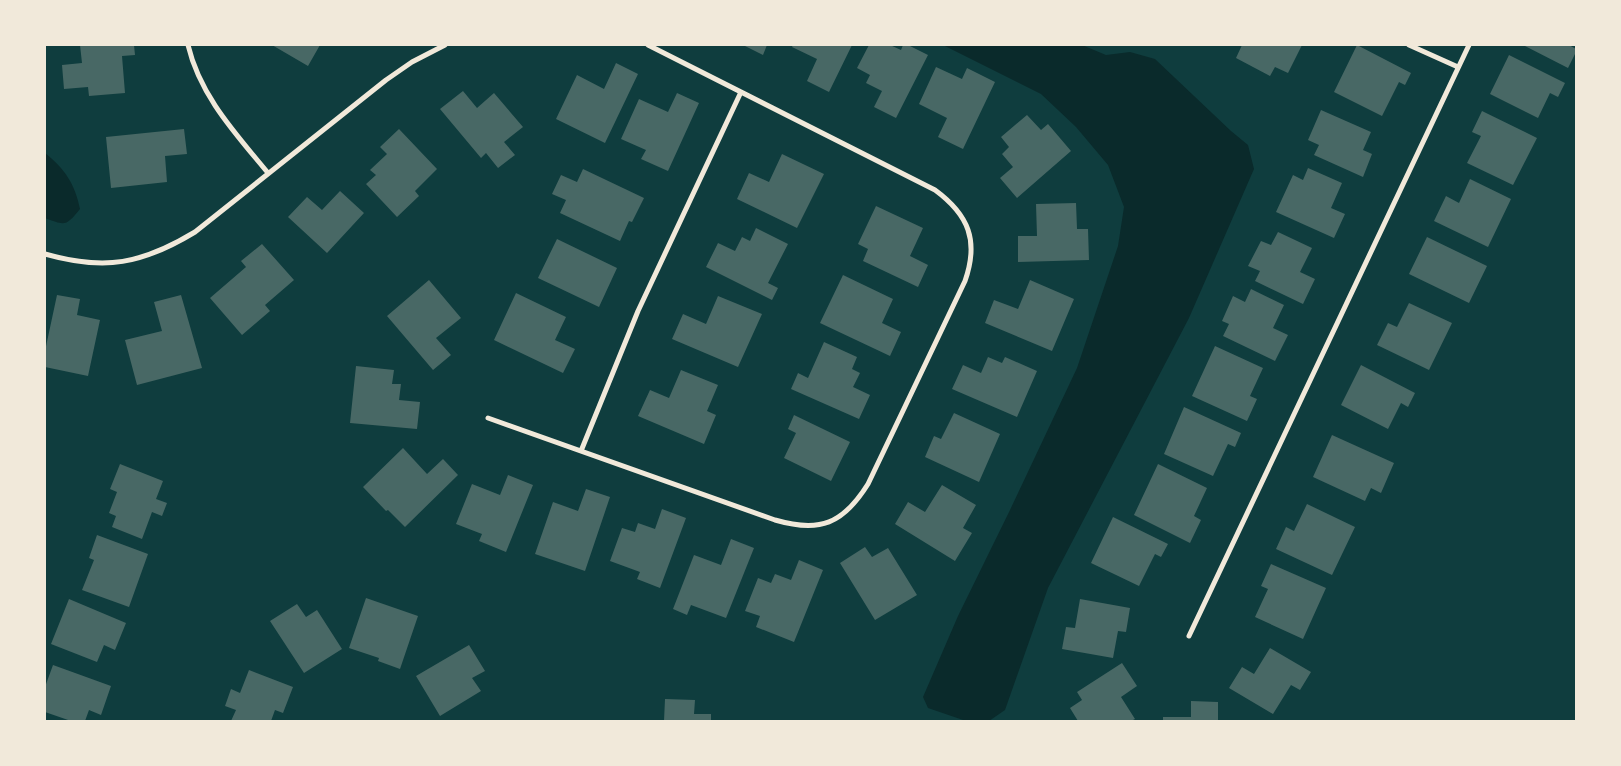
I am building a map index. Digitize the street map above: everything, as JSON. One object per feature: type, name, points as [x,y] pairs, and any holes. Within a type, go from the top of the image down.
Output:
[{"type":"street","points":[[188,45],[208,96],[223,118],[268,173]]},
{"type":"street","points":[[45,254],[80,262],[100,264],[138,259],[176,244],[195,232],[386,80],[412,62],[445,45]]},
{"type":"street","points":[[488,418],[790,524],[803,526],[819,525],[833,520],[846,512],[858,500],[868,484],[965,281],[972,249],[970,234],[959,211],[935,190],[648,45]]},
{"type":"street","points":[[1409,45],[1458,67]]},
{"type":"street","points":[[1189,636],[1469,45]]},
{"type":"street","points":[[581,451],[638,311],[741,92]]},
{"type":"water","points":[[943,45],[1082,45],[1106,55],[1130,52],[1155,59],[1248,145],[1254,169],[1189,318],[1048,588],[1005,710],[989,721],[966,721],[928,708],[923,697],[958,616],[1077,368],[1118,246],[1124,207],[1108,165],[1076,127],[1041,94]]},
{"type":"water","points":[[45,153],[64,171],[78,200],[80,209],[72,219],[65,223],[45,218]]},
{"type":"building","points":[[80,45],[134,45],[135,55],[122,56],[125,93],[89,96],[88,87],[64,89],[62,65],[82,63]]},
{"type":"building","points":[[272,45],[320,45],[308,66]]},
{"type":"building","points":[[743,45],[767,45],[763,55]]},
{"type":"building","points":[[793,45],[852,45],[829,92],[807,81],[817,59],[792,47]]},
{"type":"building","points":[[869,45],[890,45],[901,50],[903,45],[908,45],[928,55],[896,118],[874,107],[882,91],[866,83],[870,75],[857,68]]},
{"type":"building","points":[[1242,45],[1302,45],[1288,73],[1275,67],[1270,76],[1236,58]]},
{"type":"building","points":[[1357,45],[1411,73],[1405,85],[1399,82],[1382,116],[1334,92]]},
{"type":"building","points":[[1523,45],[1569,45],[1576,49],[1576,52],[1568,68]]},
{"type":"building","points":[[1509,55],[1565,83],[1558,97],[1550,93],[1538,118],[1490,94]]},
{"type":"building","points":[[616,63],[638,74],[605,143],[556,119],[577,75],[604,89]]},
{"type":"building","points":[[936,67],[962,79],[967,68],[995,82],[963,149],[938,137],[947,118],[919,104]]},
{"type":"building","points":[[463,91],[477,108],[494,93],[523,127],[504,142],[515,155],[498,168],[486,153],[481,158],[440,109]]},
{"type":"building","points":[[677,93],[699,103],[668,171],[641,159],[646,150],[621,139],[639,99],[668,112]]},
{"type":"building","points":[[1321,110],[1371,132],[1363,150],[1372,154],[1363,177],[1314,155],[1319,145],[1308,140]]},
{"type":"building","points":[[1482,111],[1537,138],[1513,185],[1467,163],[1481,136],[1472,132]]},
{"type":"building","points":[[1027,115],[1041,130],[1048,124],[1071,151],[1017,198],[1000,178],[1013,167],[1002,154],[1009,147],[1001,137]]},
{"type":"building","points":[[184,129],[187,154],[165,156],[167,182],[111,188],[106,137]]},
{"type":"building","points":[[399,129],[437,169],[415,191],[419,196],[397,217],[366,184],[376,175],[370,170],[387,154],[380,147]]},
{"type":"building","points":[[782,154],[824,174],[797,228],[737,199],[749,173],[769,182]]},
{"type":"building","points":[[1308,168],[1342,183],[1331,208],[1345,214],[1334,238],[1276,212],[1293,175],[1303,180]]},
{"type":"building","points":[[583,169],[644,198],[632,222],[629,221],[620,241],[560,213],[566,200],[552,194],[561,175],[577,182]]},
{"type":"building","points":[[1470,179],[1511,199],[1488,247],[1434,221],[1446,196],[1459,203]]},
{"type":"building","points":[[340,191],[364,213],[327,253],[288,217],[307,197],[322,210]]},
{"type":"building","points":[[1076,203],[1077,229],[1088,229],[1089,260],[1018,262],[1018,236],[1037,236],[1036,204]]},
{"type":"building","points":[[876,206],[923,228],[910,256],[928,265],[918,287],[863,261],[868,249],[858,244]]},
{"type":"building","points":[[756,228],[788,244],[768,283],[778,288],[772,300],[706,267],[718,243],[735,251],[742,237],[750,241]]},
{"type":"building","points":[[1278,232],[1312,248],[1300,272],[1315,279],[1303,304],[1255,281],[1260,271],[1248,266],[1261,241],[1271,245]]},
{"type":"building","points":[[1427,237],[1487,266],[1469,303],[1409,274]]},
{"type":"building","points":[[557,239],[617,268],[599,307],[538,278]]},
{"type":"building","points":[[262,244],[294,280],[265,305],[270,311],[242,335],[210,298],[246,267],[241,261]]},
{"type":"building","points":[[843,275],[893,299],[882,323],[901,332],[890,356],[820,323]]},
{"type":"building","points":[[429,280],[461,318],[436,338],[451,355],[433,370],[387,316]]},
{"type":"building","points":[[1030,280],[1074,299],[1052,351],[985,323],[994,300],[1018,309]]},
{"type":"building","points":[[1251,289],[1284,305],[1273,328],[1288,335],[1275,361],[1223,336],[1229,324],[1222,321],[1233,296],[1245,302]]},
{"type":"building","points":[[516,293],[566,317],[555,340],[575,349],[563,373],[494,340]]},
{"type":"building","points":[[57,295],[80,299],[77,315],[100,320],[88,376],[45,367],[45,351]]},
{"type":"building","points":[[181,295],[202,368],[137,385],[125,340],[162,331],[154,302]]},
{"type":"building","points":[[718,296],[762,314],[738,367],[672,339],[683,314],[706,324]]},
{"type":"building","points":[[1409,303],[1452,323],[1429,370],[1377,345],[1388,323],[1397,327]]},
{"type":"building","points":[[824,342],[857,357],[852,369],[860,373],[853,387],[870,395],[859,419],[791,389],[798,373],[808,378]]},
{"type":"building","points":[[1215,346],[1263,368],[1250,396],[1257,399],[1247,421],[1192,396]]},
{"type":"building","points":[[988,357],[1002,363],[1005,357],[1037,371],[1017,417],[952,389],[963,365],[981,373]]},
{"type":"building","points":[[1361,365],[1415,393],[1408,407],[1401,403],[1388,429],[1341,405]]},
{"type":"building","points":[[356,366],[394,370],[392,384],[401,384],[399,400],[420,402],[417,429],[350,423]]},
{"type":"building","points":[[681,370],[718,385],[707,411],[716,415],[704,444],[638,416],[650,390],[669,398]]},
{"type":"building","points":[[1184,407],[1241,433],[1235,447],[1228,444],[1213,476],[1164,454]]},
{"type":"building","points":[[954,413],[1000,434],[979,482],[925,457],[934,436],[941,439]]},
{"type":"building","points":[[794,415],[850,442],[831,481],[784,458],[796,433],[788,429]]},
{"type":"building","points":[[1332,435],[1394,463],[1381,493],[1371,488],[1365,501],[1313,477]]},
{"type":"building","points":[[403,448],[427,474],[443,459],[458,475],[405,527],[388,510],[386,511],[363,487]]},
{"type":"building","points":[[120,464],[163,481],[156,499],[167,503],[162,516],[152,512],[142,539],[112,527],[116,516],[109,513],[117,492],[110,489]]},
{"type":"building","points":[[1158,464],[1207,488],[1194,516],[1201,520],[1190,543],[1134,515]]},
{"type":"building","points":[[508,475],[533,485],[506,552],[479,541],[482,534],[456,524],[472,484],[500,495]]},
{"type":"building","points":[[942,485],[976,505],[963,528],[972,533],[955,561],[895,524],[908,502],[925,512]]},
{"type":"building","points":[[586,489],[610,497],[585,571],[535,554],[553,502],[578,511]]},
{"type":"building","points":[[1307,504],[1355,527],[1332,575],[1276,549],[1286,527],[1294,531]]},
{"type":"building","points":[[662,509],[686,518],[660,588],[637,579],[640,572],[610,561],[622,528],[635,532],[638,523],[655,529]]},
{"type":"building","points":[[1113,517],[1168,544],[1161,557],[1155,554],[1139,586],[1091,563]]},
{"type":"building","points":[[97,535],[148,554],[129,607],[82,590],[94,560],[89,558]]},
{"type":"building","points":[[731,539],[754,548],[726,618],[691,605],[687,615],[673,609],[694,555],[721,565]]},
{"type":"building","points":[[865,547],[872,557],[888,548],[917,595],[875,620],[840,563]]},
{"type":"building","points":[[799,560],[823,570],[794,642],[756,627],[760,616],[745,611],[758,578],[771,583],[775,574],[791,580]]},
{"type":"building","points":[[1271,564],[1326,588],[1303,639],[1255,617],[1268,589],[1261,586]]},
{"type":"building","points":[[366,598],[418,616],[400,669],[378,661],[379,658],[349,648]]},
{"type":"building","points":[[69,599],[126,623],[115,650],[104,645],[97,662],[51,644]]},
{"type":"building","points":[[1080,599],[1130,608],[1126,632],[1118,631],[1113,658],[1062,649],[1066,627],[1075,628]]},
{"type":"building","points":[[297,604],[306,617],[317,610],[342,649],[304,673],[270,621]]},
{"type":"building","points":[[469,645],[485,671],[472,678],[481,691],[440,716],[416,676]]},
{"type":"building","points":[[1270,648],[1311,672],[1300,690],[1291,685],[1273,714],[1229,688],[1242,667],[1254,674]]},
{"type":"building","points":[[1122,663],[1137,686],[1121,697],[1135,719],[1131,721],[1078,721],[1070,708],[1082,700],[1077,692]]},
{"type":"building","points":[[53,665],[111,686],[101,715],[89,710],[85,721],[71,721],[45,712],[45,687]]},
{"type":"building","points":[[249,670],[293,687],[283,713],[275,710],[271,721],[231,721],[236,710],[225,706],[231,689],[240,693]]},
{"type":"building","points":[[665,699],[695,700],[694,714],[711,714],[711,721],[664,721]]},
{"type":"building","points":[[1191,701],[1218,702],[1218,721],[1163,721],[1163,717],[1191,717]]}]
